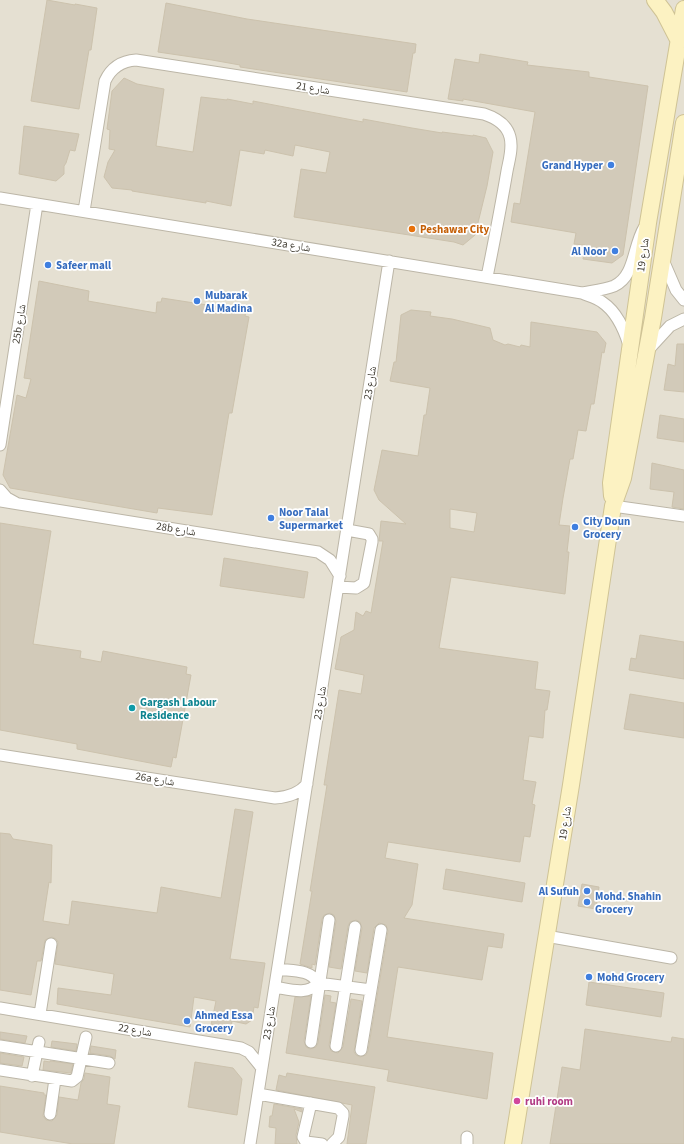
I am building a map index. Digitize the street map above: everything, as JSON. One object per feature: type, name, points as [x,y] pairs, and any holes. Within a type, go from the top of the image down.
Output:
[{"type":"street","points":[[655,0],[664,12],[679,41]]},
{"type":"street","name":"شارع 19","points":[[513,1144],[571,785],[613,504],[611,483],[630,346],[648,223],[684,9]]},
{"type":"street","name":"شارع 21","points":[[84,211],[104,81],[113,69],[124,62],[136,60],[484,114],[496,119],[508,130],[511,141],[502,204],[487,277]]},
{"type":"street","name":"شارع 19","points":[[613,504],[623,478],[647,351],[684,123]]},
{"type":"street","name":"32a شارع","points":[[0,198],[582,293],[603,303],[612,312],[624,328],[630,346]]},
{"type":"street","name":"25b شارع","points":[[0,445],[37,204]]},
{"type":"street","name":"32a شارع","points":[[582,293],[614,286],[621,281],[628,271],[640,234],[648,223]]},
{"type":"street","points":[[662,259],[672,283],[678,294],[684,300]]},
{"type":"street","name":"شارع 23","points":[[250,1144],[389,261]]},
{"type":"street","points":[[647,351],[670,326],[684,319]]},
{"type":"street","points":[[0,490],[7,498],[20,504]]},
{"type":"street","name":"28b شارع","points":[[0,501],[318,552],[330,560],[339,582]]},
{"type":"street","points":[[613,504],[684,516]]},
{"type":"street","points":[[339,582],[356,588],[364,584],[372,542],[370,536],[366,533],[347,530]]},
{"type":"street","name":"26a شارع","points":[[0,755],[275,798],[291,796],[303,789],[307,784]]},
{"type":"street","points":[[310,1042],[328,920]]},
{"type":"street","points":[[336,1046],[355,927]]},
{"type":"street","points":[[361,1050],[381,930]]},
{"type":"street","points":[[546,936],[671,958]]},
{"type":"street","points":[[40,1014],[51,944]]},
{"type":"street","points":[[278,969],[308,973],[313,976],[318,983],[371,990]]},
{"type":"street","points":[[275,987],[307,991],[318,983]]},
{"type":"street","name":"شارع 22","points":[[0,1008],[241,1048],[249,1052],[262,1068]]},
{"type":"street","points":[[0,1070],[70,1082],[77,1077],[86,1037]]},
{"type":"street","points":[[0,1046],[38,1047],[81,1059],[109,1063]]},
{"type":"street","points":[[32,1076],[38,1047]]},
{"type":"street","points":[[50,1114],[55,1079]]},
{"type":"street","points":[[258,1094],[338,1108],[343,1113],[339,1137],[332,1144]]},
{"type":"street","points":[[310,1103],[303,1137],[306,1142],[322,1144]]},
{"type":"shaded area","points":[[0,0],[684,0],[684,1144],[0,1144]]},
{"type":"building","points":[[47,0],[97,8],[91,50],[89,50],[79,109],[31,101]]},
{"type":"building","points":[[166,3],[247,19],[416,44],[415,53],[413,53],[407,92],[240,67],[240,65],[158,52]]},
{"type":"building","points":[[480,54],[528,62],[527,65],[589,72],[589,77],[648,86],[623,255],[612,263],[583,259],[585,245],[574,244],[576,233],[511,222],[514,203],[520,204],[535,112],[463,99],[463,101],[448,99],[455,59],[479,63]]},
{"type":"building","points":[[124,78],[137,84],[164,89],[156,146],[193,152],[201,97],[227,99],[253,104],[253,101],[363,122],[363,119],[442,133],[473,135],[486,138],[493,152],[487,186],[475,235],[463,245],[454,242],[294,217],[301,169],[326,173],[330,152],[295,145],[293,156],[265,150],[264,154],[240,150],[231,206],[206,201],[206,203],[112,188],[104,177],[108,162],[115,150],[109,149],[110,130],[107,129],[112,91]]},
{"type":"building","points":[[24,126],[79,134],[75,151],[70,150],[64,166],[64,174],[56,181],[19,174]]},
{"type":"building","points":[[39,281],[89,291],[88,301],[156,313],[157,302],[161,302],[162,298],[246,311],[245,316],[249,317],[232,413],[229,413],[212,515],[158,508],[157,513],[10,488],[3,475],[17,395],[26,398],[31,379],[24,378]]},
{"type":"building","points":[[411,310],[431,312],[430,316],[452,319],[490,328],[493,340],[505,345],[508,344],[520,347],[521,345],[530,347],[531,322],[597,332],[606,343],[604,353],[602,352],[594,404],[591,404],[586,431],[578,430],[573,459],[570,459],[563,498],[559,525],[570,526],[565,594],[451,577],[439,648],[538,662],[535,689],[550,691],[547,710],[545,710],[543,738],[529,736],[523,780],[536,782],[532,804],[535,805],[530,837],[524,836],[520,862],[388,842],[385,858],[418,864],[412,905],[404,918],[504,934],[502,948],[488,946],[482,980],[398,967],[387,1037],[493,1053],[487,1099],[387,1081],[389,1070],[286,1053],[295,997],[311,996],[304,1041],[306,1047],[310,1049],[316,1047],[318,1043],[325,995],[331,996],[330,1002],[336,1003],[329,1045],[331,1051],[338,1053],[343,1047],[351,999],[362,1001],[354,1052],[360,1057],[366,1055],[368,1051],[388,931],[386,925],[379,923],[374,928],[367,973],[355,971],[362,928],[360,922],[356,920],[350,922],[348,926],[341,969],[329,967],[336,921],[334,915],[330,913],[324,915],[322,919],[315,965],[312,964],[312,968],[300,964],[312,891],[310,891],[327,785],[324,785],[339,690],[361,694],[364,675],[335,669],[341,637],[354,630],[356,612],[363,616],[366,611],[371,613],[383,541],[379,541],[381,521],[406,524],[379,500],[374,490],[382,450],[418,456],[424,415],[426,415],[430,388],[390,381],[394,362],[396,362],[401,315]],"holes":[[[450,509],[477,513],[474,532],[450,528]]]},
{"type":"building","points":[[677,344],[684,344],[684,392],[664,390],[668,364],[675,366]]},
{"type":"building","points":[[660,415],[684,419],[684,442],[657,438]]},
{"type":"building","points":[[652,463],[684,470],[684,509],[672,507],[674,492],[650,489]]},
{"type":"building","points":[[0,523],[51,531],[33,644],[81,651],[80,658],[101,662],[103,651],[187,667],[186,674],[191,675],[176,758],[173,757],[171,767],[77,749],[77,744],[0,730]]},
{"type":"building","points":[[224,558],[308,572],[304,598],[220,586]]},
{"type":"building","points":[[640,635],[684,642],[684,679],[629,670],[631,658],[636,659]]},
{"type":"building","points":[[630,694],[684,703],[684,738],[624,729]]},
{"type":"building","points":[[235,809],[253,812],[230,959],[265,963],[258,1008],[254,1007],[252,1020],[246,1024],[232,1021],[231,1028],[211,1025],[216,1001],[194,997],[190,1027],[57,1004],[58,988],[111,995],[114,974],[55,964],[58,942],[52,937],[45,940],[41,961],[37,961],[31,995],[0,990],[0,833],[10,834],[13,839],[52,845],[51,883],[49,882],[43,921],[69,925],[72,901],[157,913],[161,887],[221,898]]},
{"type":"building","points":[[446,869],[525,883],[522,902],[443,889]]},
{"type":"building","points":[[582,884],[599,887],[596,909],[578,906]]},
{"type":"building","points":[[589,982],[664,993],[661,1017],[586,1005]]},
{"type":"building","points":[[585,1029],[671,1042],[672,1037],[684,1039],[684,1144],[550,1144],[562,1067],[580,1070]]},
{"type":"building","points":[[0,1032],[27,1036],[25,1043],[0,1039]]},
{"type":"building","points":[[52,1041],[77,1044],[76,1051],[51,1047]]},
{"type":"building","points":[[91,1046],[116,1050],[115,1059],[110,1056],[90,1053]]},
{"type":"building","points":[[0,1053],[24,1057],[22,1066],[0,1063]]},
{"type":"building","points":[[44,1061],[73,1064],[71,1073],[43,1070]]},
{"type":"building","points":[[195,1062],[233,1068],[242,1079],[237,1115],[188,1107]]},
{"type":"building","points":[[85,1073],[110,1077],[107,1104],[120,1106],[114,1144],[73,1144],[0,1132],[0,1086],[44,1093],[44,1095],[46,1095],[43,1116],[46,1120],[52,1121],[57,1115],[59,1097],[78,1100],[81,1083],[84,1079]]},
{"type":"building","points":[[287,1073],[375,1087],[366,1144],[347,1144],[352,1105],[276,1090],[279,1075],[286,1077]]},
{"type":"building","points":[[274,1104],[302,1109],[302,1112],[294,1109],[299,1122],[296,1135],[297,1144],[275,1144],[276,1128],[269,1127],[270,1116],[272,1116]]},
{"type":"place","name":"Grand Hyper","points":[[611,165]]},
{"type":"place","name":"Peshawar City","points":[[412,229]]},
{"type":"place","name":"Al Noor","points":[[615,251]]},
{"type":"place","name":"Safeer mall","points":[[48,265]]},
{"type":"place","name":"Mubarak Al Madina","points":[[197,301]]},
{"type":"place","name":"Noor Talal Supermarket","points":[[271,518]]},
{"type":"place","name":"City Doun Grocery","points":[[575,527]]},
{"type":"place","name":"Gargash Labour Residence","points":[[132,708]]},
{"type":"place","name":"Al Sufuh","points":[[587,891]]},
{"type":"place","name":"Mohd. Shahin Grocery","points":[[587,902]]},
{"type":"place","name":"Mohd Grocery","points":[[589,977]]},
{"type":"place","name":"Ahmed Essa Grocery","points":[[187,1021]]},
{"type":"place","name":"ruhi room","points":[[517,1101]]}]
